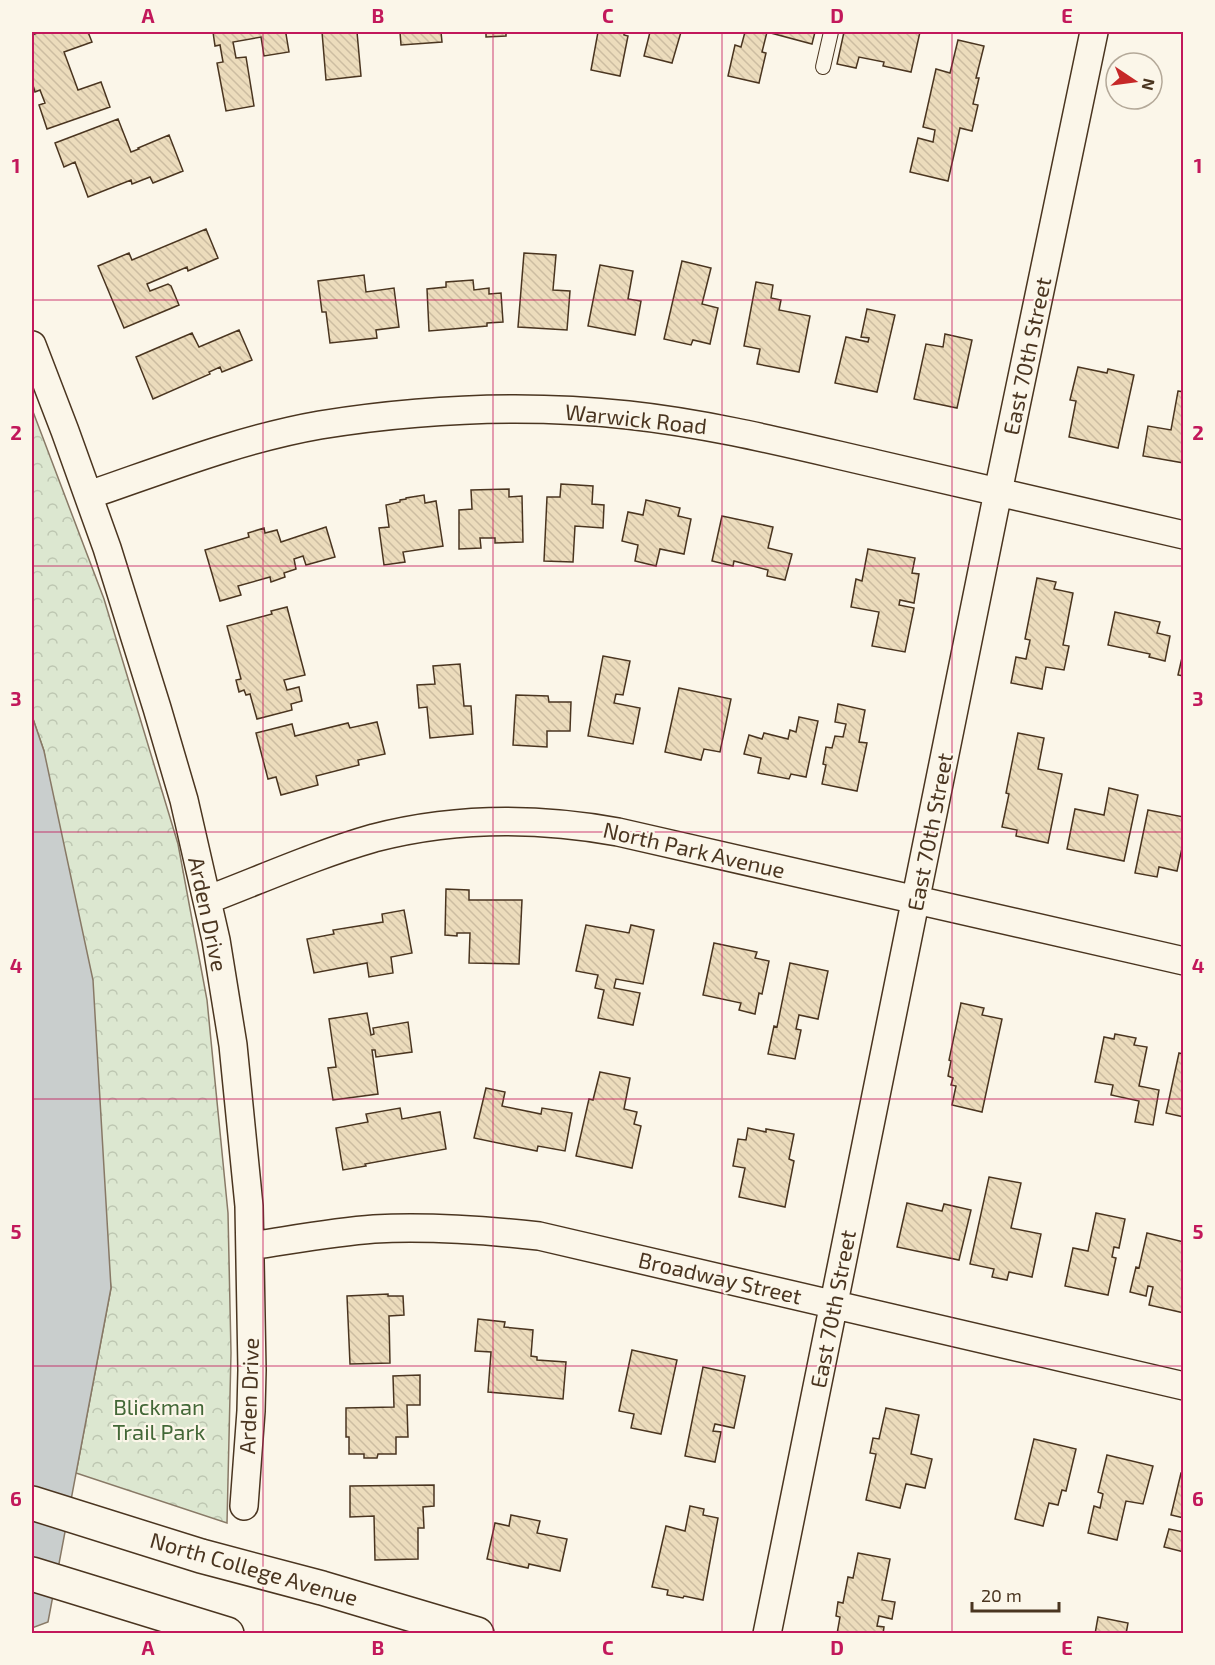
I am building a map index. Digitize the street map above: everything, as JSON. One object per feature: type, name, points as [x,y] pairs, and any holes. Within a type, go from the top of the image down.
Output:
[{"type":"main road","name":"North College Avenue","points":[[32,1503],[201,1556],[321,1588],[477,1634]]},
{"type":"main road","points":[[32,1574],[227,1634]]},
{"type":"street","name":"East 70th Street","points":[[767,1634],[998,492],[1094,32]]},
{"type":"street","name":"Arden Drive","points":[[32,345],[107,548],[184,800],[207,900],[233,1045],[249,1206],[252,1401],[244,1506]]},
{"type":"street","name":"Warwick Road","points":[[88,495],[238,444],[317,426],[371,418],[481,410],[589,411],[697,424],[764,437],[1184,535]]},
{"type":"street","name":"North Park Avenue","points":[[207,900],[334,851],[428,827],[511,820],[565,823],[618,832],[1184,961]]},
{"type":"street","name":"Broadway Street","points":[[250,1246],[372,1229],[429,1227],[539,1236],[1184,1386]]},
{"type":"lane","points":[[824,67],[831,32]]},
{"type":"green space","name":"Blickman Trail Park","points":[[32,409],[104,599],[178,844],[207,1000],[228,1213],[231,1353],[227,1523],[76,1473],[111,1288],[44,751],[32,716]]},
{"type":"shaded area","points":[[32,716],[44,751],[93,980],[111,1288],[48,1622],[32,1628]]},
{"type":"building","points":[[40,32],[88,32],[92,42],[64,52],[78,90],[101,82],[110,107],[47,129],[39,105],[45,103],[40,90],[35,92],[32,82],[32,35]]},
{"type":"building","points":[[213,32],[288,32],[286,34],[289,52],[264,56],[261,37],[233,42],[236,58],[246,57],[254,106],[226,111],[217,63],[223,62],[220,45],[215,46]]},
{"type":"building","points":[[322,32],[357,32],[361,76],[326,80]]},
{"type":"building","points":[[400,32],[441,32],[442,42],[401,45]]},
{"type":"building","points":[[486,32],[506,32],[506,36],[486,37]]},
{"type":"building","points":[[598,32],[624,32],[624,35],[628,36],[620,76],[591,70]]},
{"type":"building","points":[[650,32],[681,32],[672,63],[644,56]]},
{"type":"building","points":[[745,32],[767,32],[762,52],[766,53],[759,83],[728,76],[735,45],[741,47]]},
{"type":"building","points":[[767,32],[815,32],[812,44]]},
{"type":"building","points":[[844,32],[920,32],[911,72],[883,66],[884,62],[859,57],[856,68],[837,64]]},
{"type":"building","points":[[958,40],[984,46],[976,78],[979,78],[973,104],[978,105],[972,131],[960,128],[948,181],[910,172],[918,138],[933,142],[935,130],[923,127],[936,69],[950,73]]},
{"type":"building","points":[[118,119],[131,152],[169,135],[183,171],[153,183],[150,177],[132,184],[131,180],[88,197],[75,162],[64,167],[55,143]]},
{"type":"building","points":[[206,229],[218,258],[188,271],[187,267],[147,284],[150,291],[168,284],[179,305],[124,328],[98,266],[129,253],[132,260]]},
{"type":"building","points":[[524,253],[556,255],[553,290],[570,291],[567,330],[518,327]]},
{"type":"building","points":[[682,261],[711,268],[702,304],[718,308],[710,344],[693,340],[691,345],[664,339]]},
{"type":"building","points":[[600,265],[633,271],[628,299],[641,301],[635,335],[588,326]]},
{"type":"building","points":[[364,275],[366,292],[394,288],[399,327],[376,330],[377,338],[330,343],[326,312],[322,312],[318,281]]},
{"type":"building","points":[[473,280],[474,290],[489,288],[489,294],[501,293],[503,322],[487,323],[487,326],[429,331],[427,289],[446,287],[446,282]]},
{"type":"building","points":[[756,282],[773,285],[771,298],[781,300],[779,310],[810,316],[799,372],[757,364],[760,349],[744,346]]},
{"type":"building","points":[[867,309],[895,315],[877,392],[835,383],[846,337],[868,342],[869,338],[861,337]]},
{"type":"building","points":[[239,330],[252,360],[222,372],[220,367],[209,372],[210,374],[153,399],[136,357],[192,333],[199,347]]},
{"type":"building","points":[[945,334],[972,340],[957,408],[914,399],[926,344],[943,347]]},
{"type":"building","points":[[1078,367],[1107,373],[1108,369],[1134,375],[1118,448],[1069,437],[1076,401],[1070,400]]},
{"type":"building","points":[[1178,391],[1184,392],[1184,463],[1143,456],[1148,426],[1171,430]]},
{"type":"building","points":[[561,484],[593,486],[592,504],[604,505],[603,528],[575,526],[573,562],[544,561],[547,497],[560,497]]},
{"type":"building","points":[[509,489],[509,497],[522,496],[523,542],[495,543],[495,538],[480,538],[481,548],[459,549],[459,510],[472,509],[471,490]]},
{"type":"building","points":[[424,495],[425,503],[436,501],[443,546],[403,552],[405,562],[384,565],[379,528],[389,527],[386,505]]},
{"type":"building","points":[[646,500],[680,508],[678,516],[691,519],[684,554],[660,549],[656,566],[635,561],[638,545],[622,541],[628,512],[643,515]]},
{"type":"building","points":[[722,516],[773,527],[768,548],[792,554],[785,580],[767,576],[768,570],[734,561],[733,566],[712,561]]},
{"type":"building","points":[[326,527],[335,557],[306,565],[303,556],[294,559],[296,569],[284,573],[285,577],[271,582],[270,577],[238,586],[241,595],[220,601],[205,550],[249,537],[248,533],[264,528],[265,533],[277,530],[281,542]]},
{"type":"building","points":[[868,549],[915,558],[912,573],[919,574],[914,603],[900,600],[899,605],[914,608],[905,652],[872,646],[879,612],[851,607],[856,579],[862,581]]},
{"type":"building","points":[[1037,578],[1056,582],[1054,589],[1073,593],[1063,645],[1069,646],[1064,670],[1046,667],[1042,689],[1011,683],[1016,657],[1026,659],[1030,640],[1025,639]]},
{"type":"building","points":[[287,607],[305,675],[284,680],[287,690],[299,687],[302,701],[291,704],[292,710],[257,719],[250,694],[246,695],[244,690],[239,692],[236,680],[241,679],[227,626],[272,614],[271,611]]},
{"type":"building","points":[[1115,612],[1160,622],[1157,633],[1170,636],[1165,661],[1149,657],[1150,654],[1108,645]]},
{"type":"building","points":[[1184,649],[1184,676],[1178,675]]},
{"type":"building","points":[[603,656],[630,661],[623,695],[616,694],[614,703],[640,708],[633,744],[588,736]]},
{"type":"building","points":[[460,664],[464,706],[471,706],[473,734],[430,738],[427,707],[419,708],[417,685],[435,684],[433,666]]},
{"type":"building","points":[[679,688],[731,699],[720,752],[704,749],[701,760],[665,752]]},
{"type":"building","points":[[516,695],[548,696],[549,702],[571,702],[570,731],[547,731],[547,747],[513,745]]},
{"type":"building","points":[[838,704],[865,710],[859,742],[867,743],[857,791],[822,784],[826,765],[823,764],[826,747],[832,748],[835,736],[843,737],[846,724],[835,722]]},
{"type":"building","points":[[799,717],[818,721],[806,777],[791,774],[789,779],[758,773],[761,758],[744,754],[749,735],[762,739],[764,733],[788,739],[790,730],[796,732]]},
{"type":"building","points":[[377,722],[385,754],[358,760],[359,765],[316,776],[318,785],[281,795],[276,777],[268,779],[256,733],[292,724],[295,736],[348,723],[350,728]]},
{"type":"building","points":[[1018,733],[1044,738],[1038,769],[1062,774],[1048,843],[1016,836],[1017,830],[1002,827]]},
{"type":"building","points":[[1109,788],[1138,795],[1124,861],[1067,849],[1075,809],[1104,815]]},
{"type":"building","points":[[1148,810],[1184,817],[1184,839],[1177,871],[1159,867],[1157,877],[1135,873]]},
{"type":"building","points":[[446,889],[469,890],[469,900],[522,900],[519,964],[469,963],[470,933],[457,933],[457,936],[445,935]]},
{"type":"building","points":[[404,910],[412,953],[391,957],[393,973],[369,977],[367,963],[314,973],[307,939],[334,934],[333,930],[383,922],[382,914]]},
{"type":"building","points":[[586,925],[629,933],[631,925],[654,930],[643,984],[616,979],[614,988],[640,993],[633,1025],[598,1018],[604,990],[595,988],[598,975],[576,971]]},
{"type":"building","points":[[714,943],[757,952],[755,958],[769,961],[755,1014],[739,1010],[741,1003],[703,995]]},
{"type":"building","points":[[790,963],[828,971],[818,1019],[799,1015],[796,1029],[801,1030],[795,1059],[768,1054],[774,1026],[777,1027]]},
{"type":"building","points":[[961,1003],[984,1008],[982,1015],[1002,1019],[982,1112],[952,1105],[956,1086],[951,1085],[953,1078],[948,1076],[951,1061],[949,1060]]},
{"type":"building","points":[[367,1013],[371,1035],[374,1034],[373,1028],[408,1022],[412,1052],[376,1057],[375,1050],[372,1050],[378,1094],[333,1100],[328,1068],[336,1067],[329,1019]]},
{"type":"building","points":[[1115,1034],[1136,1038],[1134,1045],[1147,1047],[1139,1086],[1159,1090],[1153,1125],[1135,1122],[1139,1101],[1111,1095],[1113,1085],[1095,1082],[1104,1037],[1114,1039]]},
{"type":"building","points":[[1179,1053],[1184,1054],[1184,1117],[1166,1113]]},
{"type":"building","points":[[600,1072],[630,1078],[624,1109],[637,1112],[634,1124],[641,1126],[632,1168],[576,1156],[589,1099],[593,1100]]},
{"type":"building","points":[[486,1088],[505,1092],[502,1106],[541,1114],[542,1108],[572,1113],[565,1151],[538,1146],[537,1151],[474,1138]]},
{"type":"building","points":[[400,1108],[402,1119],[440,1112],[446,1149],[343,1170],[336,1128],[368,1122],[366,1114]]},
{"type":"building","points":[[748,1128],[794,1134],[789,1159],[794,1161],[785,1207],[739,1197],[745,1168],[733,1166],[738,1139],[746,1140]]},
{"type":"building","points":[[989,1177],[1021,1183],[1011,1228],[1041,1234],[1032,1277],[1009,1272],[1007,1280],[992,1277],[994,1269],[970,1264]]},
{"type":"building","points":[[907,1203],[942,1211],[944,1204],[971,1210],[959,1260],[897,1247]]},
{"type":"building","points":[[1096,1213],[1125,1219],[1119,1248],[1114,1247],[1112,1257],[1116,1258],[1108,1295],[1065,1286],[1073,1248],[1088,1251]]},
{"type":"building","points":[[1147,1233],[1184,1242],[1184,1313],[1149,1305],[1153,1287],[1148,1286],[1146,1296],[1130,1292],[1136,1267],[1139,1268]]},
{"type":"building","points":[[388,1294],[388,1296],[403,1296],[404,1315],[389,1316],[390,1363],[350,1364],[347,1296]]},
{"type":"building","points":[[478,1319],[505,1322],[504,1327],[533,1330],[531,1356],[537,1357],[537,1360],[566,1362],[563,1399],[488,1392],[491,1352],[475,1351]]},
{"type":"building","points":[[632,1350],[677,1360],[661,1434],[631,1428],[634,1414],[619,1411]]},
{"type":"building","points":[[703,1367],[745,1376],[734,1428],[715,1424],[713,1431],[721,1432],[715,1462],[685,1456]]},
{"type":"building","points":[[420,1375],[420,1405],[407,1405],[408,1437],[396,1437],[396,1454],[378,1454],[377,1458],[364,1458],[364,1454],[349,1454],[349,1437],[346,1437],[346,1408],[394,1407],[393,1376]]},
{"type":"building","points":[[886,1408],[919,1415],[911,1454],[932,1459],[925,1488],[906,1484],[900,1508],[866,1500],[876,1454],[870,1453],[873,1438],[879,1439]]},
{"type":"building","points":[[1034,1439],[1076,1449],[1066,1491],[1062,1490],[1058,1505],[1049,1503],[1043,1526],[1015,1519]]},
{"type":"building","points":[[1107,1455],[1153,1466],[1143,1504],[1126,1501],[1117,1540],[1088,1533],[1094,1506],[1100,1508],[1103,1494],[1098,1492]]},
{"type":"building","points":[[1181,1473],[1184,1473],[1184,1518],[1171,1515]]},
{"type":"building","points":[[434,1485],[434,1506],[423,1507],[424,1528],[418,1528],[418,1559],[375,1560],[374,1516],[350,1517],[350,1486]]},
{"type":"building","points":[[690,1506],[704,1509],[703,1515],[718,1518],[703,1600],[667,1595],[668,1590],[652,1587],[666,1526],[685,1531]]},
{"type":"building","points":[[511,1515],[540,1521],[537,1533],[567,1539],[560,1571],[529,1564],[528,1568],[487,1559],[495,1523],[509,1526]]},
{"type":"building","points":[[1169,1529],[1183,1532],[1184,1529],[1184,1552],[1164,1547]]},
{"type":"building","points":[[858,1553],[890,1559],[882,1600],[895,1602],[892,1619],[879,1616],[877,1626],[884,1627],[883,1634],[837,1634],[840,1617],[836,1616],[838,1602],[843,1603],[848,1577],[853,1578]]},
{"type":"building","points":[[1098,1617],[1128,1623],[1126,1634],[1095,1634]]}]
